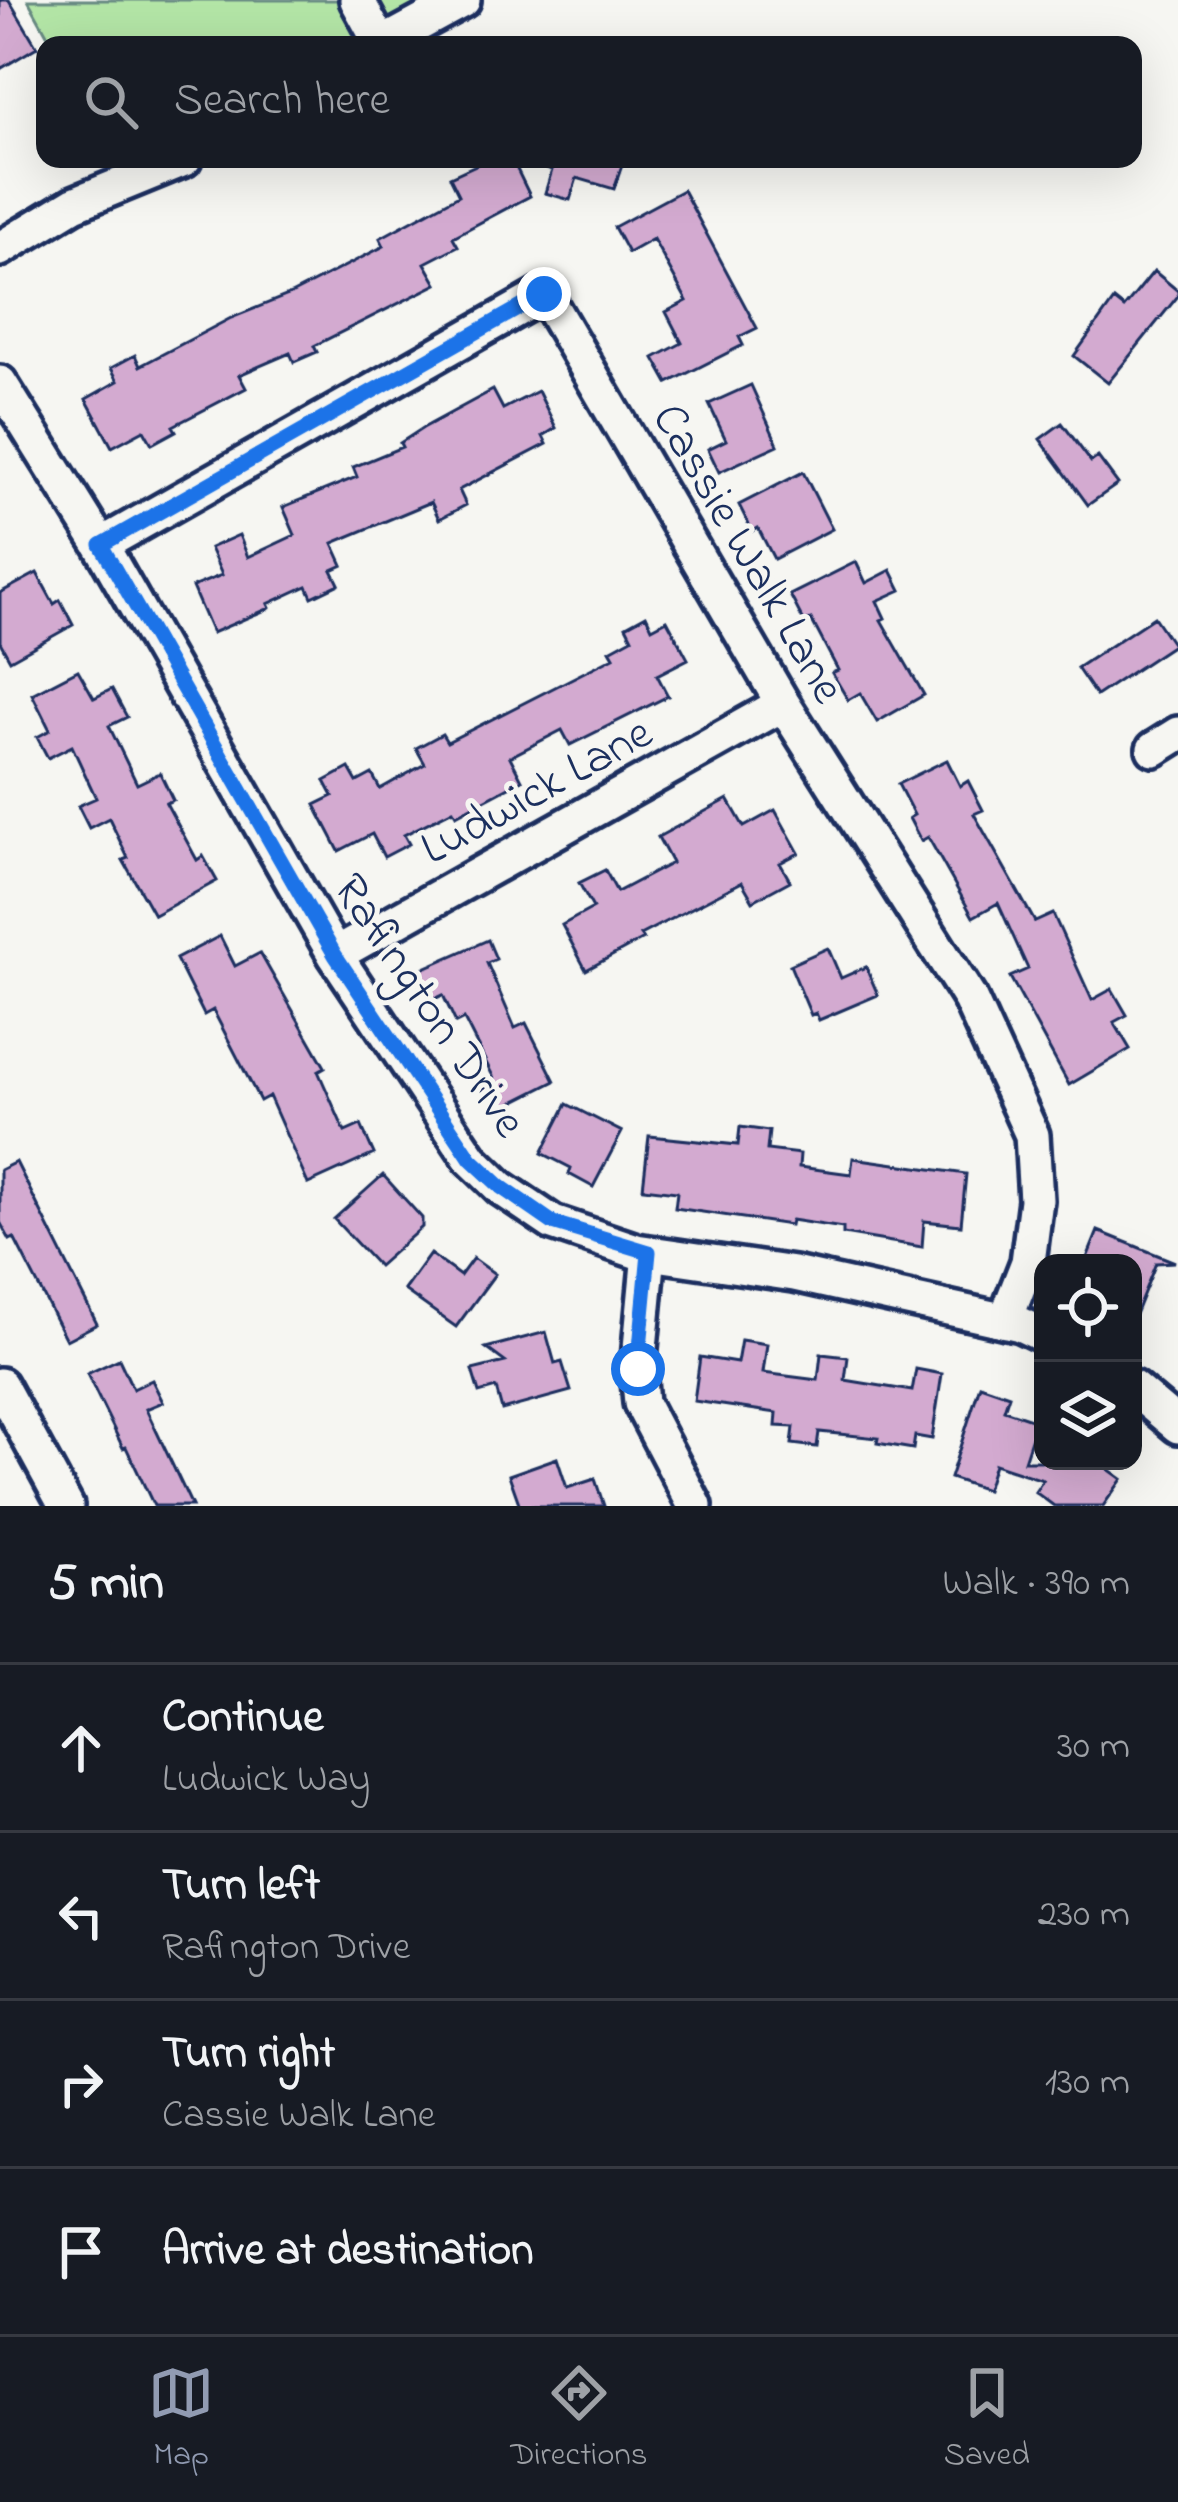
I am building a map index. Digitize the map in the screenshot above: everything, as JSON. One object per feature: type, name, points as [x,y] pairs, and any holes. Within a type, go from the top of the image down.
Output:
[{"type":"street","points":[[357,0],[376,36]]},
{"type":"street","points":[[397,36],[463,0]]},
{"type":"street","points":[[0,249],[74,204],[162,168]]},
{"type":"street","name":"Cassie Walk Lane","points":[[101,545],[544,294],[783,704],[970,999],[1032,1135],[1036,1200],[1028,1262],[1005,1321]]},
{"type":"street","name":"Rafington Drive","points":[[0,382],[101,545],[335,955],[471,1159],[501,1187],[553,1223],[649,1252],[794,1274],[1005,1321],[1034,1332]]},
{"type":"street","name":"Ludwick Lane","points":[[335,955],[783,704]]},
{"type":"street","points":[[649,1252],[638,1369],[640,1403],[695,1506]]},
{"type":"street","points":[[0,1385],[66,1506]]},
{"type":"street","points":[[1142,1396],[1178,1426]]},
{"type":"green space","points":[[28,0],[439,0],[375,36],[48,36]]},
{"type":"building","points":[[0,0],[9,0],[36,48],[0,69]]},
{"type":"building","points":[[470,168],[516,168],[530,196],[453,237],[458,246],[425,263],[437,284],[314,346],[317,352],[294,362],[290,353],[239,375],[246,388],[173,426],[176,431],[152,444],[144,430],[112,447],[86,399],[118,381],[111,368],[135,355],[140,366],[384,246],[380,238],[459,195],[450,177]]},
{"type":"building","points":[[546,168],[621,168],[614,189],[577,178],[570,200],[545,193],[552,170]]},
{"type":"building","points":[[683,190],[757,328],[739,337],[743,345],[668,383],[654,358],[682,343],[666,312],[687,301],[653,239],[628,253],[614,227]]},
{"type":"building","points":[[1154,271],[1178,296],[1108,383],[1074,356],[1114,300],[1124,308]]},
{"type":"building","points":[[751,385],[778,445],[719,472],[708,449],[726,440],[709,404]]},
{"type":"building","points":[[493,390],[503,409],[538,391],[556,428],[543,436],[547,444],[459,490],[466,505],[439,519],[431,502],[333,543],[343,565],[332,570],[339,584],[312,597],[307,586],[212,633],[192,587],[222,575],[210,548],[239,535],[248,557],[295,535],[283,507],[357,477],[353,467],[402,447],[400,443],[423,428]]},
{"type":"building","points":[[1062,423],[1091,462],[1098,457],[1118,484],[1088,505],[1040,439]]},
{"type":"building","points":[[803,472],[832,529],[774,559],[739,505]]},
{"type":"building","points":[[856,562],[866,583],[891,570],[901,590],[877,601],[885,618],[881,620],[924,695],[877,722],[860,693],[848,700],[811,619],[804,622],[790,595]]},
{"type":"building","points":[[37,573],[54,604],[60,600],[73,625],[10,660],[0,642],[0,593]]},
{"type":"building","points":[[646,615],[652,628],[667,620],[688,659],[657,675],[668,696],[570,745],[562,730],[510,757],[522,780],[456,815],[453,810],[404,835],[409,844],[384,857],[372,834],[339,851],[315,805],[333,796],[325,781],[349,768],[357,782],[372,774],[380,789],[425,764],[416,748],[442,734],[447,742],[614,657],[610,650],[632,638],[626,626]]},
{"type":"building","points":[[1154,617],[1173,645],[1096,696],[1077,668]]},
{"type":"building","points":[[78,670],[94,698],[112,689],[127,717],[109,726],[137,784],[160,773],[173,800],[166,803],[197,860],[203,856],[217,881],[154,915],[123,860],[128,858],[109,818],[89,828],[78,806],[96,798],[72,746],[48,758],[37,737],[50,730],[32,694]]},
{"type":"building","points":[[947,760],[960,786],[968,781],[983,810],[974,814],[1035,922],[1053,914],[1092,1000],[1112,989],[1127,1015],[1114,1022],[1130,1049],[1069,1085],[1010,977],[1028,969],[998,903],[973,917],[928,837],[921,841],[909,818],[914,815],[898,784]]},
{"type":"building","points":[[728,799],[744,827],[775,810],[799,853],[780,863],[790,881],[753,901],[742,882],[640,935],[643,939],[586,970],[562,925],[593,908],[579,883],[605,870],[617,892],[672,863],[658,837]]},
{"type":"building","points":[[220,936],[235,966],[260,953],[325,1067],[318,1071],[345,1132],[361,1125],[374,1154],[308,1184],[269,1096],[260,1101],[213,1010],[204,1015],[176,959]]},
{"type":"building","points":[[488,940],[496,959],[487,963],[515,1028],[526,1023],[555,1081],[494,1112],[482,1089],[496,1082],[464,1019],[456,1023],[443,995],[426,1003],[413,973]]},
{"type":"building","points":[[828,948],[841,978],[866,967],[878,995],[819,1020],[816,1013],[811,1015],[790,965]]},
{"type":"building","points":[[567,1104],[622,1132],[593,1187],[569,1174],[571,1168],[542,1153]]},
{"type":"building","points":[[740,1127],[769,1131],[767,1150],[800,1154],[799,1167],[851,1174],[853,1158],[966,1174],[961,1225],[924,1221],[922,1247],[843,1234],[843,1228],[675,1208],[677,1192],[643,1188],[649,1136],[738,1145]]},
{"type":"building","points":[[16,1162],[97,1324],[66,1340],[14,1238],[10,1240],[0,1222],[0,1170]]},
{"type":"building","points":[[383,1175],[422,1218],[422,1227],[378,1266],[334,1219]]},
{"type":"building","points":[[1098,1231],[1175,1262],[1156,1263],[1142,1297],[1142,1254],[1089,1254]]},
{"type":"building","points":[[430,1254],[460,1276],[473,1258],[495,1274],[456,1327],[404,1290]]},
{"type":"building","points":[[546,1332],[555,1364],[562,1362],[571,1391],[502,1410],[496,1388],[479,1393],[472,1370],[505,1362],[486,1348]]},
{"type":"building","points":[[741,1340],[767,1344],[763,1373],[818,1380],[821,1354],[848,1357],[845,1380],[912,1391],[916,1369],[942,1374],[932,1439],[915,1436],[913,1449],[877,1443],[878,1438],[819,1432],[817,1447],[792,1444],[794,1427],[776,1426],[777,1413],[694,1401],[700,1357],[737,1363]]},
{"type":"building","points":[[119,1359],[133,1389],[152,1380],[163,1402],[146,1409],[192,1506],[154,1506],[123,1448],[87,1374]]},
{"type":"building","points":[[980,1385],[1009,1395],[1004,1410],[1034,1420],[1024,1461],[1034,1461],[1034,1470],[1110,1470],[1122,1479],[1103,1506],[1054,1506],[1035,1492],[1043,1480],[994,1464],[986,1490],[950,1478]]},
{"type":"building","points":[[557,1458],[567,1488],[595,1479],[604,1506],[520,1506],[509,1475]]},
{"type":"route","points":[[544,294],[101,545],[335,955],[471,1159],[501,1187],[553,1223],[649,1252],[638,1369]]}]
